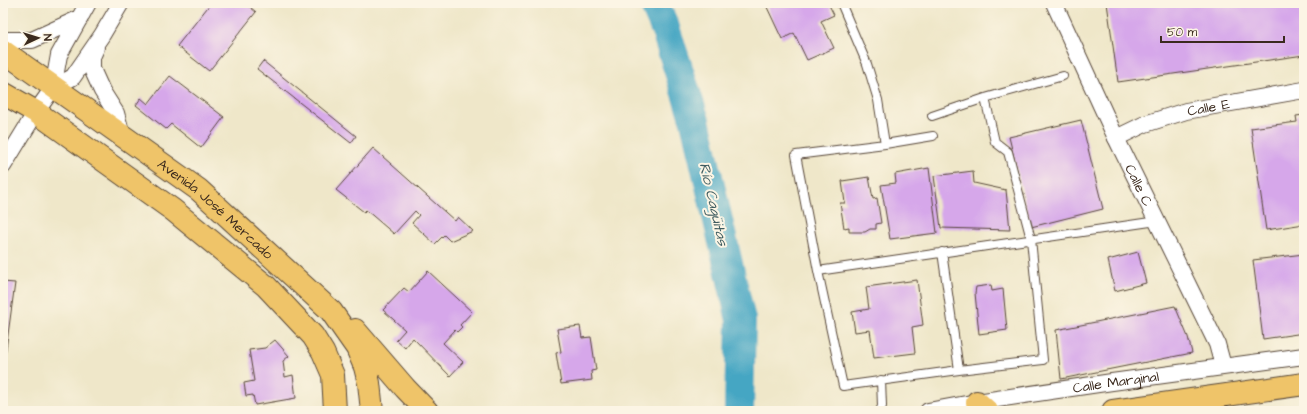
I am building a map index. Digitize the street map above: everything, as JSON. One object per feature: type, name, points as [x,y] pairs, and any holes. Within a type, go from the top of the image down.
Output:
[{"type":"main road","name":"Avenida José Mercado","points":[[3,51],[53,88],[200,190],[331,311],[357,348],[365,367],[369,383],[372,411]]},
{"type":"main road","name":"Avenida José Mercado","points":[[3,93],[36,112],[173,210],[266,286],[313,336],[323,352],[333,375],[335,411]]},
{"type":"main road","points":[[331,311],[348,321],[428,411]]},
{"type":"main road","points":[[321,411],[333,375]]},
{"type":"main road","points":[[1112,411],[1200,402],[1304,384]]},
{"type":"street","points":[[3,166],[36,112],[53,88],[59,55],[88,3]]},
{"type":"street","points":[[53,88],[74,77],[121,3]]},
{"type":"street","name":"Calle C","points":[[1054,3],[1116,138],[1217,344],[1223,366]]},
{"type":"street","points":[[3,40],[32,40],[80,18]]},
{"type":"street","points":[[102,35],[92,57],[92,69],[102,92],[116,113],[122,135]]},
{"type":"street","name":"Calle E","points":[[1116,138],[1145,124],[1186,111],[1304,90]]},
{"type":"street","name":"Calle Marginal","points":[[928,411],[982,406],[1223,366],[1304,356]]},
{"type":"lane","points":[[841,3],[868,64],[878,100],[885,144]]},
{"type":"lane","points":[[932,116],[985,98],[1063,76]]},
{"type":"lane","points":[[933,136],[885,144],[796,155],[818,271],[843,386],[1043,360],[1031,239],[1008,152],[995,142],[985,98]]},
{"type":"lane","points":[[818,271],[1157,221]]},
{"type":"lane","points":[[942,252],[959,370]]},
{"type":"lane","points":[[880,411],[882,406],[881,380]]},
{"type":"building","points":[[211,3],[245,3],[256,12],[209,71],[177,46]]},
{"type":"building","points":[[765,3],[828,3],[834,15],[821,21],[834,48],[807,60],[794,33],[782,39]]},
{"type":"building","points":[[1107,3],[1301,3],[1304,27],[1304,55],[1118,82]]},
{"type":"building","points":[[263,61],[356,136],[351,143],[257,69]]},
{"type":"building","points":[[170,76],[224,117],[201,148],[171,124],[166,129],[136,105],[141,98],[148,104]]},
{"type":"building","points":[[1304,115],[1304,224],[1266,230],[1251,128],[1297,122],[1296,116]]},
{"type":"building","points":[[1081,120],[1103,209],[1031,227],[1009,137]]},
{"type":"building","points":[[373,148],[455,221],[458,217],[473,231],[450,241],[444,235],[435,244],[412,223],[419,215],[415,211],[394,234],[366,210],[364,212],[336,190]]},
{"type":"building","points":[[929,168],[937,233],[890,239],[881,185],[896,183],[895,174]]},
{"type":"building","points":[[973,171],[974,183],[1006,190],[1010,230],[941,228],[934,176]]},
{"type":"building","points":[[869,177],[873,199],[877,198],[881,223],[876,224],[876,229],[870,229],[865,232],[849,232],[849,227],[844,228],[840,203],[845,203],[842,181]]},
{"type":"building","points":[[1138,252],[1146,283],[1115,291],[1108,260]]},
{"type":"building","points":[[1304,254],[1304,333],[1263,339],[1253,260]]},
{"type":"building","points":[[428,271],[472,312],[460,325],[462,327],[457,332],[455,330],[443,343],[463,362],[450,376],[413,338],[405,348],[396,340],[405,330],[383,310],[404,288],[409,292]]},
{"type":"building","points":[[917,280],[923,325],[912,327],[915,353],[874,358],[870,330],[855,332],[852,312],[869,309],[866,287]]},
{"type":"building","points":[[3,282],[15,283],[4,364],[3,364]]},
{"type":"building","points":[[991,285],[992,291],[1003,289],[1007,330],[979,334],[975,293],[976,287]]},
{"type":"building","points":[[1175,306],[1188,337],[1192,353],[1061,379],[1056,330]]},
{"type":"building","points":[[580,326],[582,338],[591,337],[596,370],[591,371],[592,380],[561,384],[556,353],[561,352],[557,329]]},
{"type":"building","points":[[275,340],[289,356],[283,361],[285,377],[293,375],[296,398],[255,405],[253,395],[246,396],[244,383],[254,381],[249,350],[265,348]]},
{"type":"waterway","name":"Río Cagüitas","points":[[654,3],[665,28],[695,121],[741,320],[739,411]]}]
